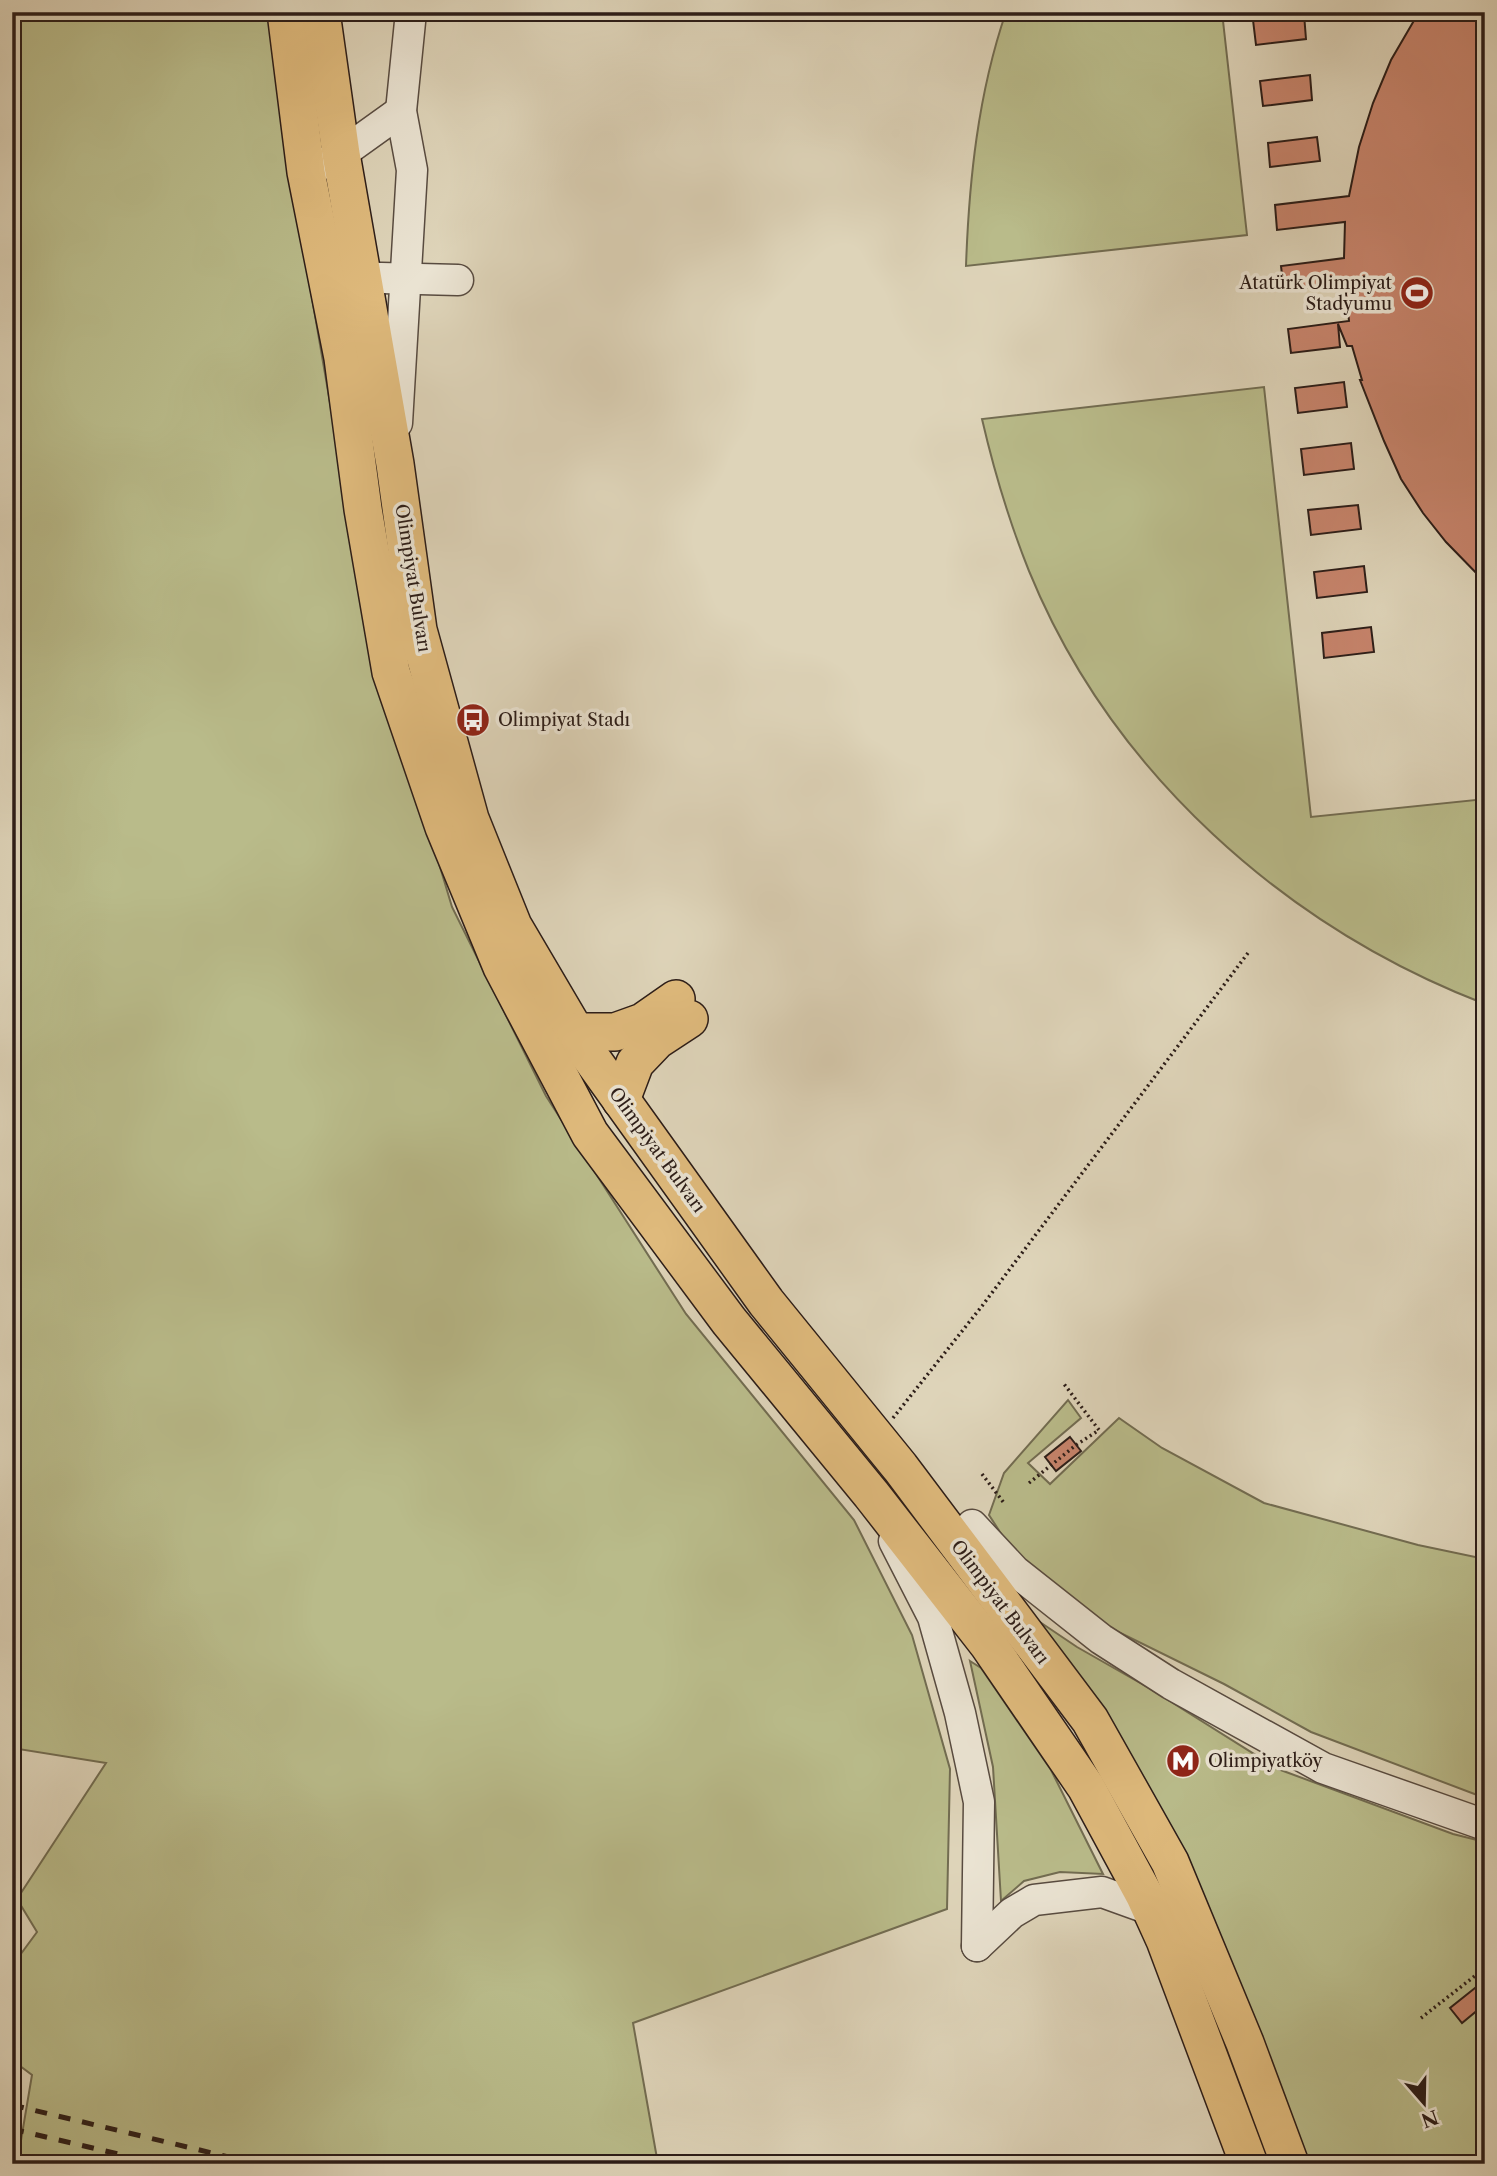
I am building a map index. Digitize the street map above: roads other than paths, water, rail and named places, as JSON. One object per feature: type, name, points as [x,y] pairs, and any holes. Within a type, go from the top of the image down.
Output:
[{"type":"main road","name":"Olimpiyat Bulvarı","points":[[286,12],[306,172],[345,277],[395,464],[418,630],[470,819],[513,926],[576,1032],[621,1100],[766,1302],[877,1438],[1090,1720],[1170,1862],[1245,2043],[1290,2164]]},
{"type":"main road","name":"Olimpiyat Bulvarı","points":[[321,12],[341,154],[345,277],[343,358],[363,509],[391,672],[444,827],[502,967],[590,1135],[729,1321],[871,1494],[988,1644],[1086,1787],[1152,1910],[1165,1940],[1249,2164]]},
{"type":"main road","points":[[576,1032],[615,1032],[683,1009],[635,1063],[621,1100]]},
{"type":"street","points":[[395,464],[412,170],[401,111],[411,12]]},
{"type":"street","points":[[306,172],[341,154],[401,111]]},
{"type":"street","points":[[345,277],[458,280]]},
{"type":"street","points":[[871,1494],[933,1616],[960,1713],[979,1802],[977,1946],[1012,1913],[1034,1900],[1102,1892],[1152,1910]]},
{"type":"street","points":[[972,1525],[1015,1571],[1101,1639],[1171,1684],[1323,1768],[1485,1825]]},
{"type":"railway","points":[[12,2105],[258,2164]]},
{"type":"railway","points":[[12,2129],[161,2164]]},
{"type":"place","name":"Atatürk Olimpiyat Stadyumu","points":[[1417,293]]},
{"type":"place","name":"Olimpiyat Stadı","points":[[473,720]]},
{"type":"place","name":"Olimpiyatköy","points":[[1183,1761]]}]
